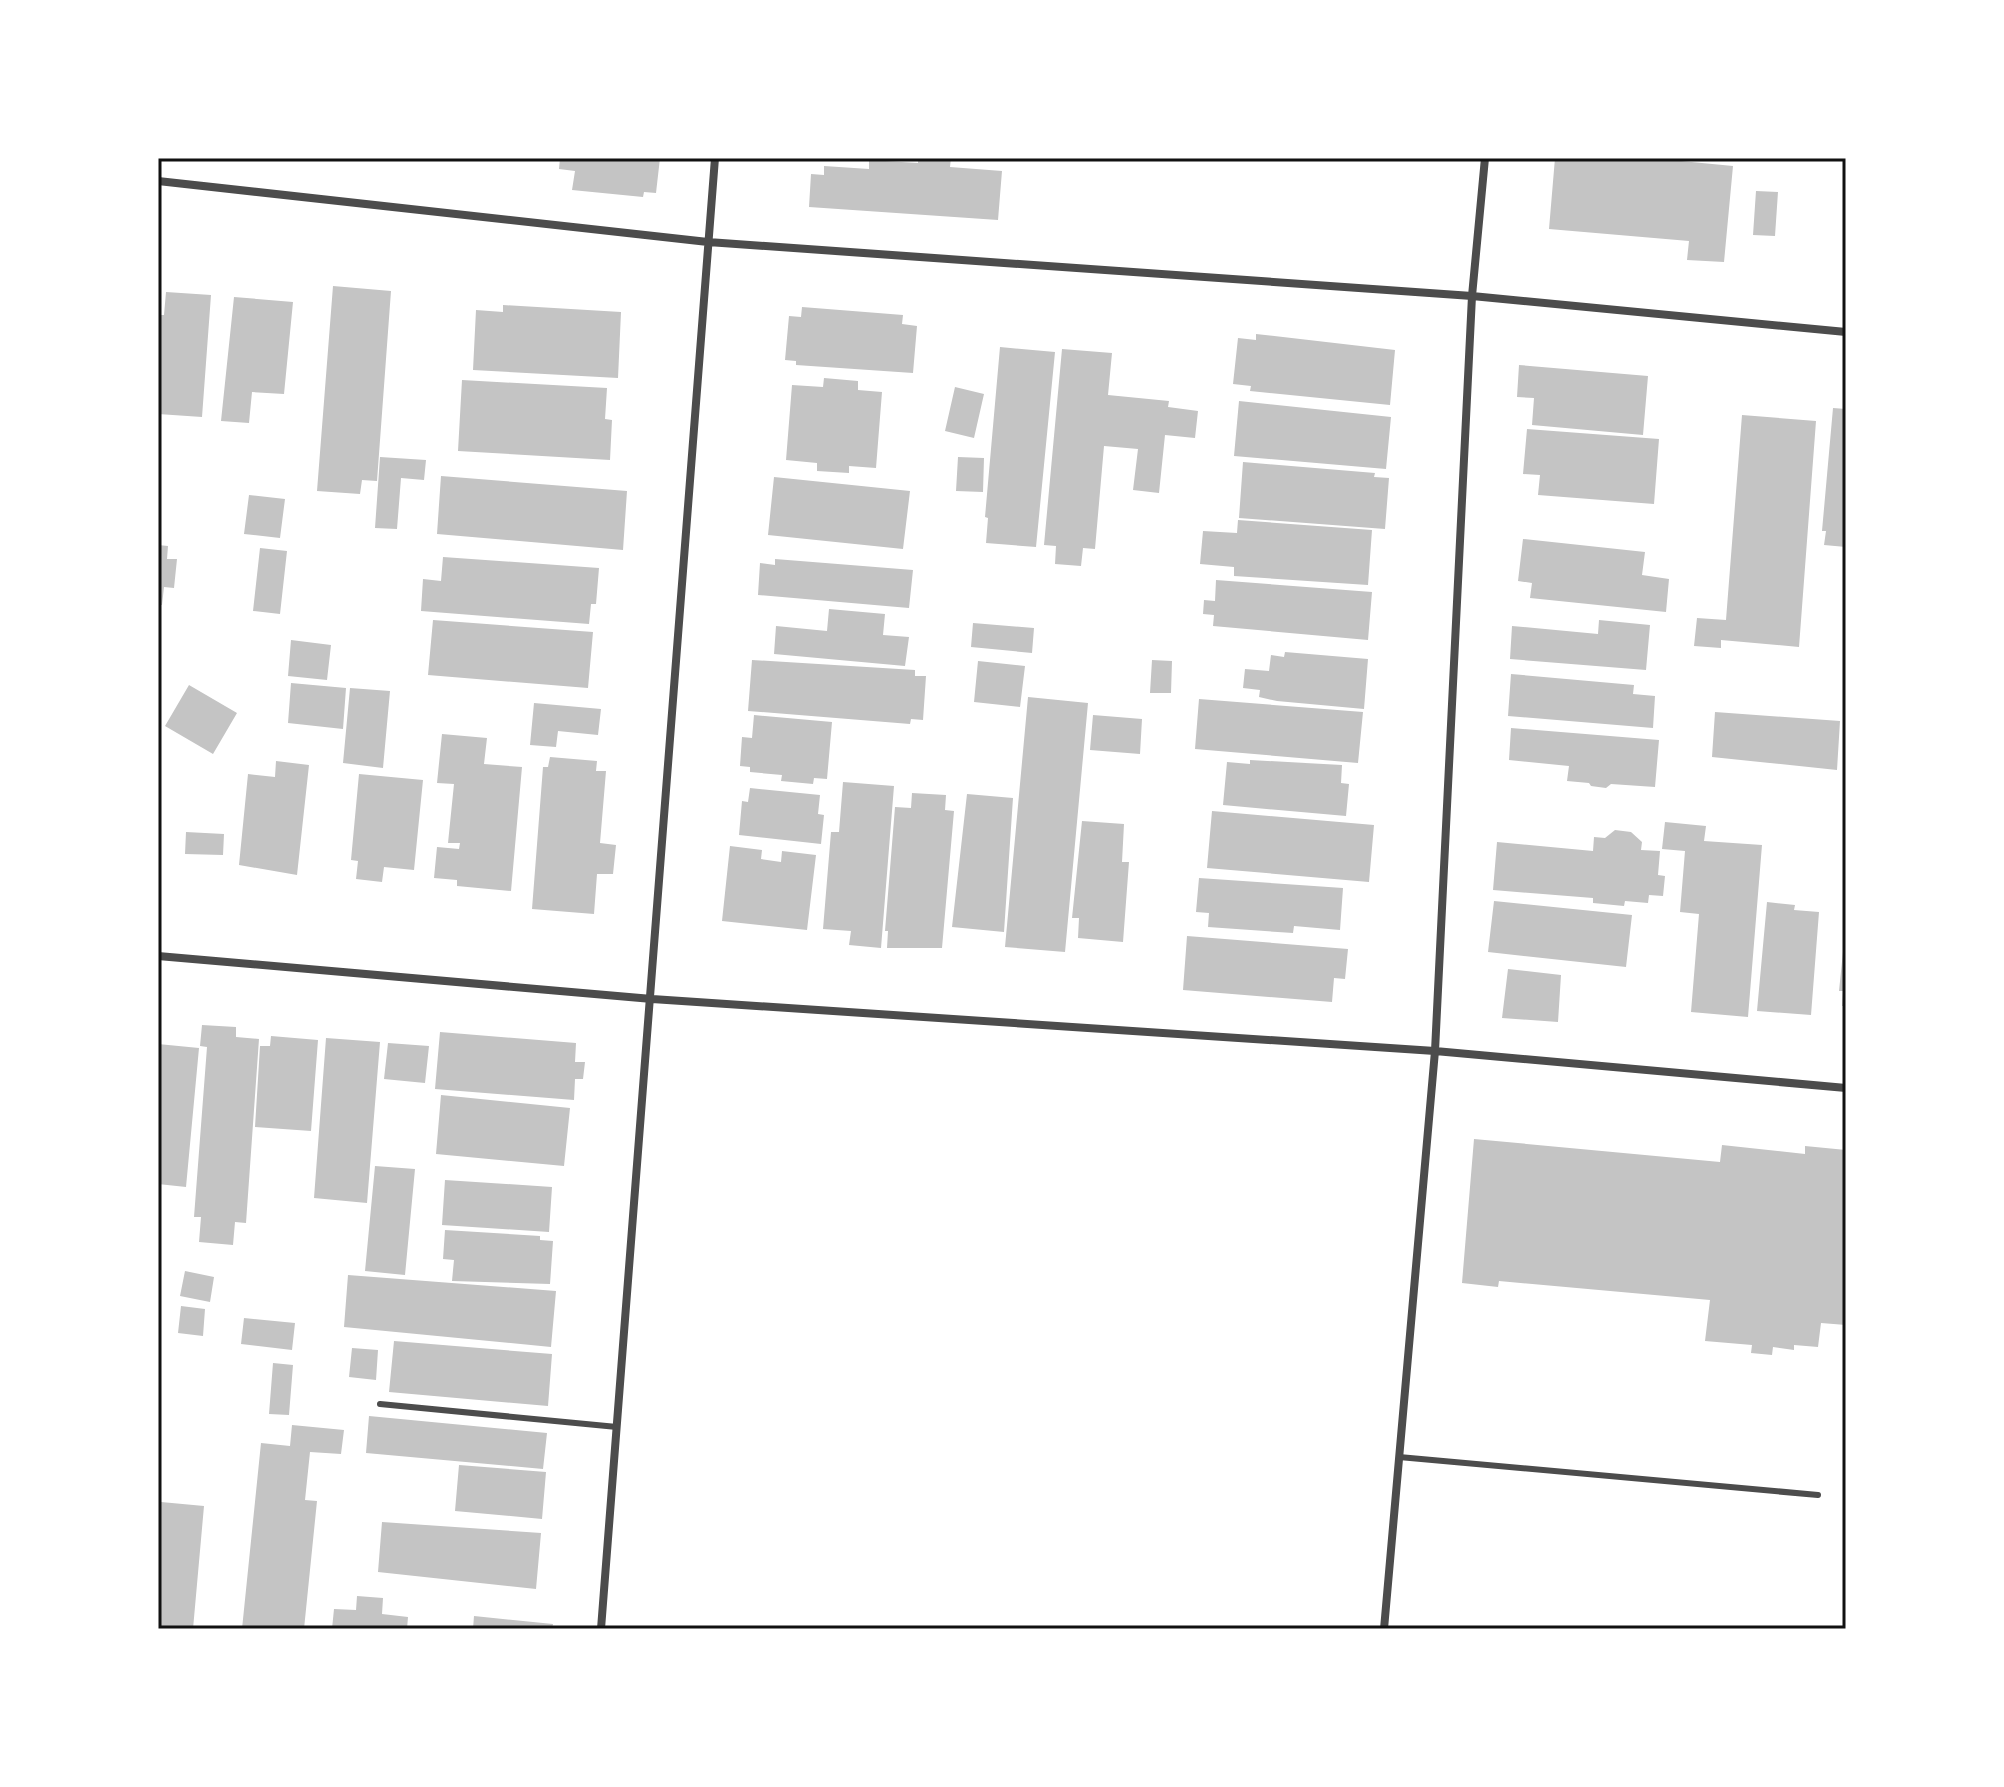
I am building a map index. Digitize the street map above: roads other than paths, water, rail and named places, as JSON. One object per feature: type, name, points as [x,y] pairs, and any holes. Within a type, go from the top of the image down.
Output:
[{"type":"street","points":[[601,1629],[715,158]]},
{"type":"street","points":[[1384,1629],[1435,1051],[1472,296],[1485,158]]},
{"type":"street","points":[[158,181],[708,242],[1472,296],[1846,332]]},
{"type":"street","points":[[158,956],[652,999],[1435,1051],[1846,1088]]},
{"type":"lane","points":[[380,1404],[617,1427]]},
{"type":"lane","points":[[1399,1457],[1818,1495]]}]
